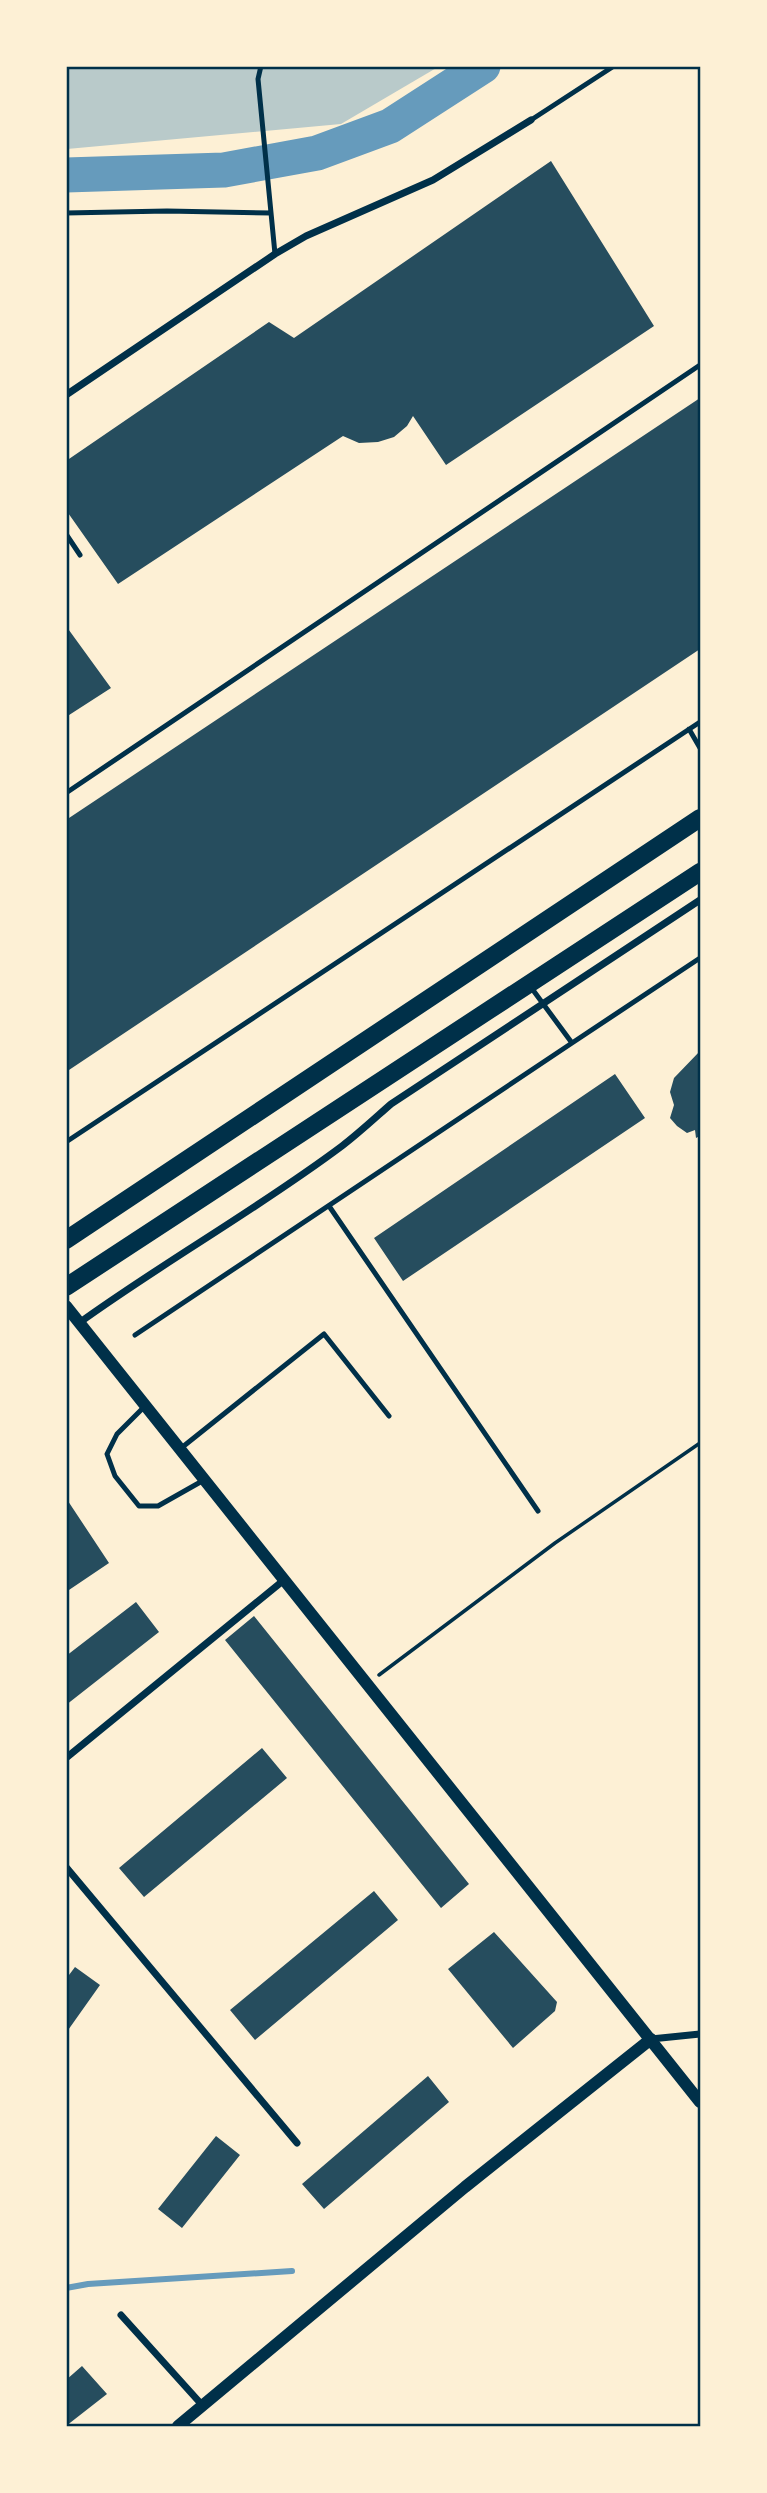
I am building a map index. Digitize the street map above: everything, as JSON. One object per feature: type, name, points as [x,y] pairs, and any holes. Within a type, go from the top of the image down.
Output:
[{"type":"highway","points":[[66,1240],[701,818]]},
{"type":"highway","points":[[66,1287],[701,872]]},
{"type":"street","points":[[66,395],[275,254],[306,236],[433,180],[531,120]]},
{"type":"street","points":[[79,1323],[126,1289],[289,1184],[345,1144],[391,1104],[701,900]]},
{"type":"street","points":[[66,1306],[701,2102]]},
{"type":"street","points":[[66,1758],[285,1580]]},
{"type":"street","points":[[66,1867],[297,2143]]},
{"type":"street","points":[[178,2427],[465,2187],[651,2039],[701,2034]]},
{"type":"street","points":[[121,2315],[203,2406]]},
{"type":"lane","points":[[261,66],[258,79],[275,254]]},
{"type":"lane","points":[[531,120],[614,66]]},
{"type":"lane","points":[[66,213],[271,213]]},
{"type":"lane","points":[[66,793],[701,365]]},
{"type":"lane","points":[[66,534],[80,555]]},
{"type":"lane","points":[[66,1142],[701,722]]},
{"type":"lane","points":[[689,729],[701,748]]},
{"type":"lane","points":[[135,1335],[701,958]]},
{"type":"lane","points":[[528,983],[572,1043]]},
{"type":"lane","points":[[329,1206],[538,1511]]},
{"type":"lane","points":[[180,1449],[324,1334],[389,1416]]},
{"type":"lane","points":[[145,1406],[117,1434],[107,1454],[115,1476],[139,1506],[158,1506],[204,1480]]},
{"type":"path","points":[[367,1684],[555,1543],[701,1443]]},
{"type":"shaded area","points":[[67,67],[438,67],[341,124],[67,149]]},
{"type":"building","points":[[551,161],[654,326],[446,465],[413,416],[407,426],[394,437],[378,442],[359,443],[343,436],[118,584],[66,510],[66,461],[269,322],[294,338]]},
{"type":"building","points":[[700,398],[700,649],[69,1070],[66,1067],[66,820]]},
{"type":"building","points":[[66,626],[111,688],[66,717]]},
{"type":"building","points":[[700,1051],[700,1136],[696,1138],[695,1130],[687,1133],[670,1118],[674,1105],[670,1092],[674,1078]]},
{"type":"building","points":[[615,1074],[645,1118],[403,1281],[374,1238]]},
{"type":"building","points":[[66,1498],[109,1563],[66,1592]]},
{"type":"building","points":[[136,1602],[159,1632],[66,1705],[66,1656]]},
{"type":"building","points":[[254,1616],[469,1884],[441,1908],[225,1640]]},
{"type":"building","points":[[262,1748],[287,1778],[144,1897],[119,1868]]},
{"type":"building","points":[[374,1891],[398,1920],[255,2040],[230,2010]]},
{"type":"building","points":[[494,1932],[557,2002],[555,2011],[513,2048],[448,1969]]},
{"type":"building","points":[[75,1967],[100,1985],[66,2033],[66,1979]]},
{"type":"building","points":[[428,2076],[449,2102],[324,2209],[302,2184]]},
{"type":"building","points":[[216,2136],[240,2155],[182,2228],[158,2209]]},
{"type":"building","points":[[82,2366],[107,2394],[66,2426],[66,2380]]},
{"type":"waterway","points":[[66,175],[224,170],[317,153],[390,126],[483,66]]},
{"type":"waterway","points":[[66,2288],[88,2284],[292,2271]]}]
